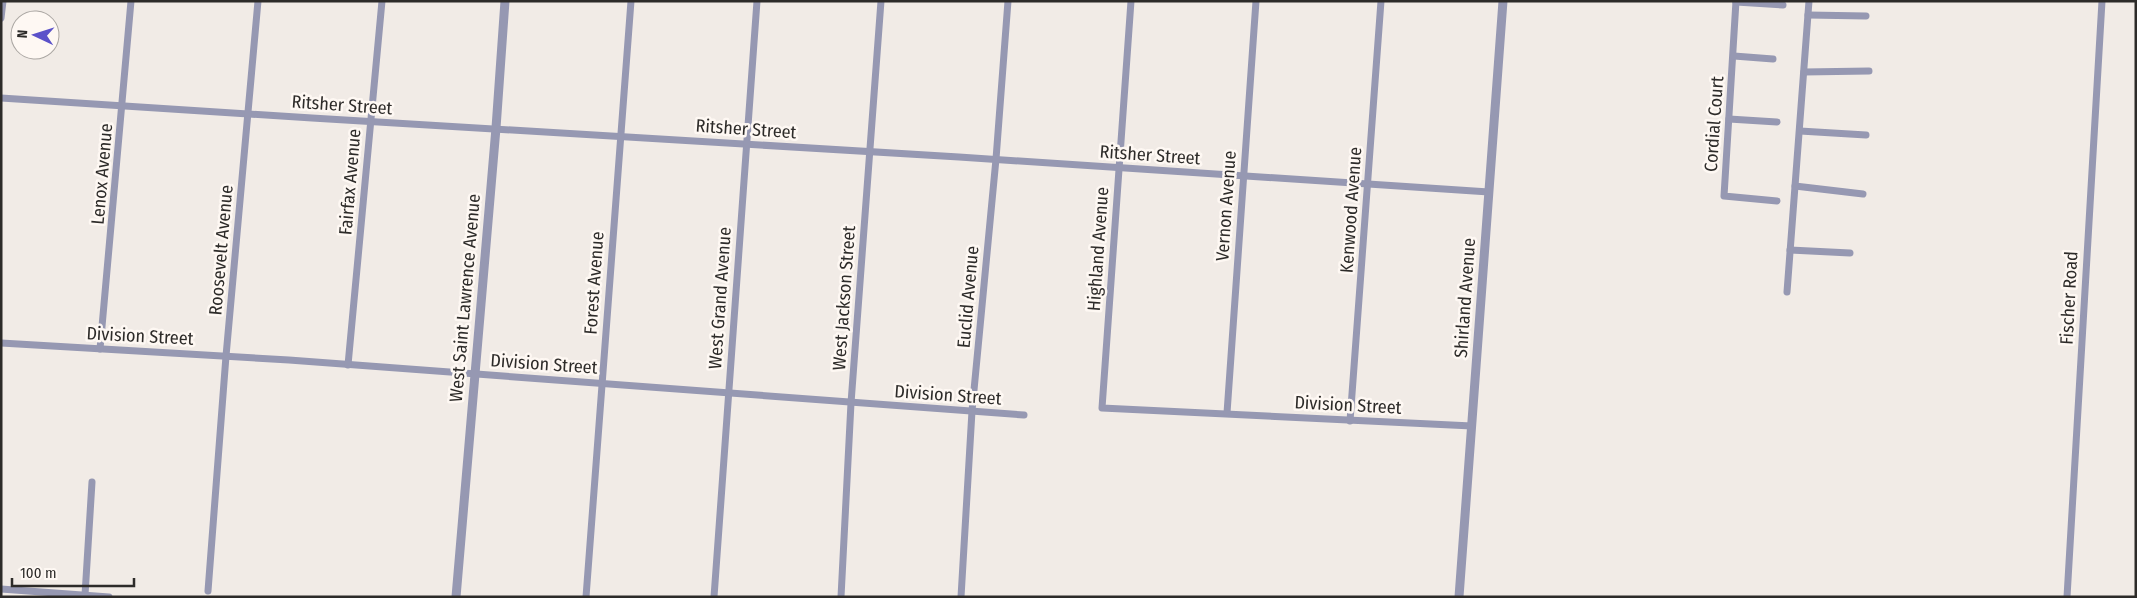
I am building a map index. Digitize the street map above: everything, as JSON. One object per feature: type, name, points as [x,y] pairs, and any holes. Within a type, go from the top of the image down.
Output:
[{"type":"street","points":[[1,18],[3,1]]},
{"type":"street","name":"Lenox Avenue","points":[[100,349],[131,1]]},
{"type":"street","name":"Roosevelt Avenue","points":[[208,590],[226,356],[258,1]]},
{"type":"street","name":"Fairfax Avenue","points":[[348,365],[382,1]]},
{"type":"street","name":"West Saint Lawrence Avenue","points":[[456,597],[505,1]]},
{"type":"street","name":"Forest Avenue","points":[[586,597],[631,1]]},
{"type":"street","name":"West Grand Avenue","points":[[714,597],[758,1]]},
{"type":"street","name":"West Jackson Street","points":[[841,597],[851,403],[881,1]]},
{"type":"street","name":"Euclid Avenue","points":[[961,597],[972,411],[996,159],[1008,1]]},
{"type":"street","name":"Highland Avenue","points":[[1102,408],[1131,1]]},
{"type":"street","name":"Vernon Avenue","points":[[1227,413],[1256,1]]},
{"type":"street","name":"Kenwood Avenue","points":[[1350,421],[1381,1]]},
{"type":"street","name":"Shirland Avenue","points":[[1459,597],[1502,1]]},
{"type":"street","points":[[1736,1],[1783,5]]},
{"type":"street","name":"Cordial Court","points":[[1736,1],[1724,196],[1777,201]]},
{"type":"street","points":[[1787,292],[1809,1]]},
{"type":"street","name":"Fischer Road","points":[[2067,597],[2102,1]]},
{"type":"street","points":[[1808,15],[1866,16]]},
{"type":"street","points":[[1734,56],[1774,59]]},
{"type":"street","points":[[1804,72],[1869,71]]},
{"type":"street","name":"Ritsher Street","points":[[1,98],[996,159],[1489,192]]},
{"type":"street","points":[[1729,119],[1777,122]]},
{"type":"street","points":[[1800,131],[1866,135]]},
{"type":"street","points":[[1795,186],[1862,194]]},
{"type":"street","points":[[1790,250],[1850,253]]},
{"type":"street","name":"Division Street","points":[[1,343],[226,356],[1024,415]]},
{"type":"street","name":"Division Street","points":[[1102,408],[1472,426]]},
{"type":"street","points":[[85,595],[92,482]]},
{"type":"street","points":[[1,589],[109,597]]}]
